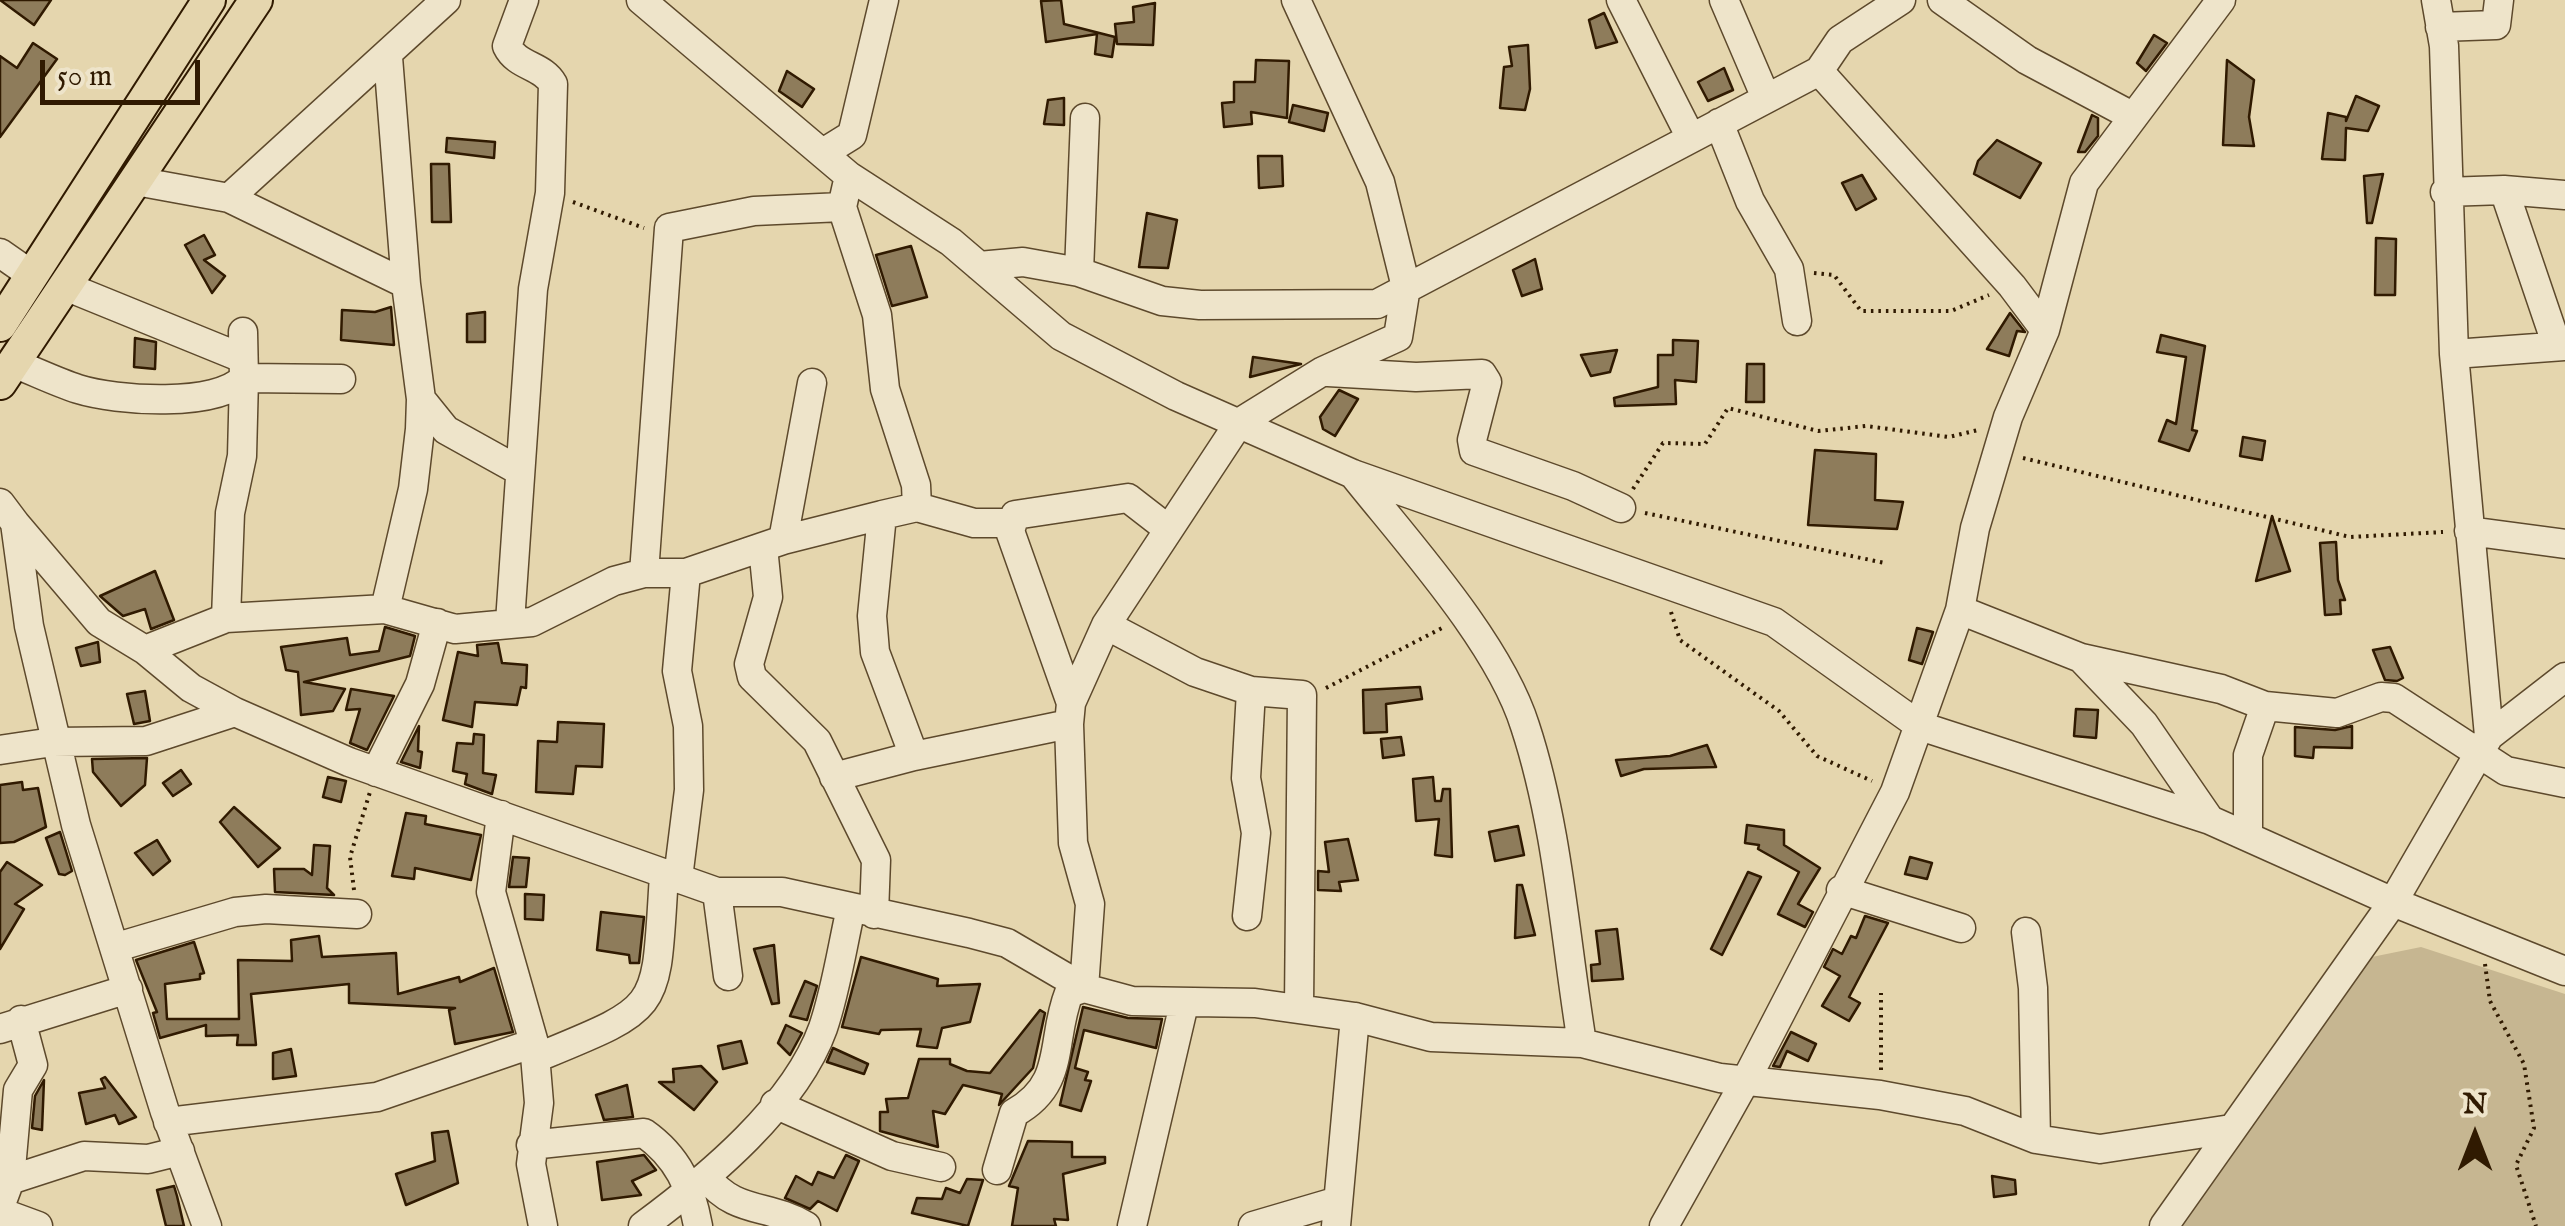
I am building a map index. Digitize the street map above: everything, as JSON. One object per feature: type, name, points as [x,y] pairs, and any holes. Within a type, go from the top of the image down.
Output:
[{"type":"main road","points":[[0,325],[210,0]]},
{"type":"main road","points":[[6,373],[256,0]]},
{"type":"street","points":[[229,198],[446,0]]},
{"type":"street","points":[[510,622],[533,290],[550,193],[552,84],[548,75],[518,62],[506,46],[524,0]]},
{"type":"street","points":[[641,0],[849,176],[951,242],[1061,336],[1176,396],[1353,474],[1774,622],[1920,726],[2210,820],[2481,940],[2565,971]]},
{"type":"street","points":[[823,154],[852,135],[884,0]]},
{"type":"street","points":[[1070,713],[1106,625],[1239,423],[1323,372],[1398,336],[1406,287],[1374,167],[1296,0]]},
{"type":"street","points":[[1621,0],[1690,136]]},
{"type":"street","points":[[1724,0],[1766,98]]},
{"type":"street","points":[[978,266],[1023,262],[1079,272],[1162,301],[1200,305],[1377,304],[1820,71],[1840,40],[1901,0]]},
{"type":"street","points":[[1942,0],[2026,60],[2132,116]]},
{"type":"street","points":[[1664,1226],[1747,1078],[1895,792],[1960,610],[1975,528],[2008,417],[2045,330],[2084,183],[2132,116],[2193,42],[2220,0]]},
{"type":"street","points":[[2484,745],[2454,354],[2438,14],[2496,25],[2499,0]]},
{"type":"street","points":[[384,609],[413,490],[420,398],[406,284],[388,56]]},
{"type":"street","points":[[1820,71],[2012,286],[2045,330]]},
{"type":"street","points":[[1079,272],[1084,118]]},
{"type":"street","points":[[1719,124],[1750,201],[1789,269],[1797,321]]},
{"type":"street","points":[[849,176],[842,206],[877,316],[886,389],[916,484],[917,507]]},
{"type":"street","points":[[136,181],[229,198],[406,284]]},
{"type":"street","points":[[2445,192],[2504,190],[2565,195]]},
{"type":"street","points":[[2454,354],[2561,346],[2504,190]]},
{"type":"street","points":[[644,573],[669,228],[754,211],[842,206]]},
{"type":"street","points":[[0,253],[33,276]]},
{"type":"street","points":[[65,286],[243,356],[341,378]]},
{"type":"street","points":[[6,373],[82,390],[175,400],[233,391],[243,356]]},
{"type":"street","points":[[226,618],[230,513],[242,456],[243,356]]},
{"type":"street","points":[[1323,372],[1416,377],[1482,374],[1487,382],[1472,440],[1474,451],[1573,486],[1621,508]]},
{"type":"street","points":[[643,1226],[699,1183],[774,1104],[809,1058],[822,1030],[876,860],[817,741],[752,677],[749,664],[768,597],[773,543],[812,384]]},
{"type":"street","points":[[420,398],[446,430],[518,470]]},
{"type":"street","points":[[1353,474],[1464,616],[1526,726],[1546,817],[1582,1042]]},
{"type":"street","points":[[1084,988],[1090,904],[1073,843],[1070,713],[1010,523],[1014,515],[1128,498],[1168,529]]},
{"type":"street","points":[[145,650],[226,618],[384,609],[455,629],[547,618],[614,581],[644,573],[686,573],[773,543],[917,507],[974,523],[1010,523]]},
{"type":"street","points":[[7,513],[99,622],[145,650],[191,688],[235,712],[376,772],[717,892],[782,892],[1006,943],[1084,988],[1132,1001],[1298,1007],[1355,1016],[1430,1036],[1582,1042],[1681,1071],[1747,1078],[1801,1090],[1880,1095],[1965,1111],[2036,1139],[2100,1149],[2230,1129]]},
{"type":"street","points":[[7,513],[53,742],[168,1122],[207,1226]]},
{"type":"street","points":[[882,515],[872,616],[875,652],[914,756]]},
{"type":"street","points":[[2469,531],[2565,544]]},
{"type":"street","points":[[168,1122],[377,1097],[627,1020],[648,1001],[658,966],[689,790],[688,726],[677,670],[686,573]]},
{"type":"street","points":[[1960,610],[2081,658],[2221,688],[2265,706],[2337,713],[2381,697],[2394,698],[2484,745],[2522,776],[2565,783]]},
{"type":"street","points":[[376,772],[420,684],[437,623]]},
{"type":"street","points":[[1106,625],[1195,672],[1251,691],[1302,695],[1298,1007]]},
{"type":"street","points":[[2081,658],[2144,724],[2210,820]]},
{"type":"street","points":[[2164,1226],[2393,902],[2484,745],[2565,677]]},
{"type":"street","points":[[1247,916],[1256,833],[1246,778],[1251,691]]},
{"type":"street","points":[[2248,835],[2248,756],[2265,706]]},
{"type":"street","points":[[0,750],[53,742],[146,741],[235,712]]},
{"type":"street","points":[[834,776],[1070,713]]},
{"type":"street","points":[[501,815],[491,892],[535,1050],[539,1103],[532,1146],[542,1226]]},
{"type":"street","points":[[1841,890],[1961,928]]},
{"type":"street","points":[[717,892],[728,976]]},
{"type":"street","points":[[117,948],[235,912],[356,914]]},
{"type":"street","points":[[2026,932],[2033,988],[2036,1139]]},
{"type":"street","points":[[997,1170],[1014,1113],[1036,1100],[1050,1079],[1069,992],[1084,988]]},
{"type":"street","points":[[38,1226],[0,1210],[10,1180],[18,1090],[34,1066],[11,1024],[128,989]]},
{"type":"street","points":[[1132,1226],[1184,1004]]},
{"type":"street","points":[[1253,1226],[1337,1213],[1355,1016]]},
{"type":"street","points":[[774,1104],[892,1156],[941,1167]]},
{"type":"street","points":[[532,1146],[644,1133],[664,1147],[699,1183],[732,1202],[790,1217],[806,1226]]},
{"type":"street","points":[[10,1180],[84,1156],[148,1159],[180,1152]]},
{"type":"street","points":[[698,1226],[699,1183]]},
{"type":"path","points":[[550,193],[650,230],[669,228]]},
{"type":"path","points":[[1789,269],[1834,275],[1861,310],[1952,310],[2012,286]]},
{"type":"path","points":[[1656,450],[1662,443],[1705,444],[1728,408],[1818,431],[1866,426],[1949,437],[2008,417]]},
{"type":"path","points":[[1998,452],[2350,538],[2469,531]]},
{"type":"path","points":[[1621,508],[1885,563]]},
{"type":"path","points":[[1668,583],[1672,625],[1680,640],[1779,711],[1817,756],[1895,792]]},
{"type":"path","points":[[1302,695],[1341,683],[1464,616]]},
{"type":"path","points":[[356,914],[350,856],[376,772]]},
{"type":"path","points":[[2481,940],[2490,1001],[2524,1064],[2534,1128],[2516,1165],[2536,1226]]},
{"type":"path","points":[[1880,1095],[1881,992]]},
{"type":"shaded area","points":[[2421,947],[2565,994],[2565,1226],[2178,1226],[2362,959]]},
{"type":"building","points":[[0,0],[51,0],[34,25]]},
{"type":"building","points":[[1061,0],[1064,24],[1115,37],[1112,57],[1095,54],[1097,34],[1046,42],[1041,1]]},
{"type":"building","points":[[1155,3],[1153,45],[1117,44],[1115,24],[1134,22],[1133,7]]},
{"type":"building","points":[[1604,13],[1617,42],[1596,48],[1589,20]]},
{"type":"building","points":[[2154,35],[2167,43],[2146,71],[2137,63]]},
{"type":"building","points":[[33,43],[57,59],[0,137],[0,56],[17,68]]},
{"type":"building","points":[[1528,45],[1530,89],[1525,110],[1500,108],[1504,67],[1512,66],[1509,47]]},
{"type":"building","points":[[1256,60],[1289,61],[1287,118],[1251,112],[1252,124],[1224,127],[1222,103],[1234,102],[1234,82],[1255,82]]},
{"type":"building","points":[[2227,60],[2254,80],[2249,117],[2254,146],[2223,145]]},
{"type":"building","points":[[1724,68],[1733,90],[1708,101],[1698,82]]},
{"type":"building","points":[[787,71],[814,89],[802,107],[779,91]]},
{"type":"building","points":[[2356,96],[2379,106],[2368,131],[2346,128],[2345,160],[2322,159],[2328,113],[2346,117],[2346,121]]},
{"type":"building","points":[[1064,98],[1064,125],[1044,124],[1048,100]]},
{"type":"building","points":[[1293,105],[1328,113],[1324,131],[1289,122]]},
{"type":"building","points":[[2092,115],[2098,118],[2098,136],[2085,152],[2078,152]]},
{"type":"building","points":[[447,138],[495,142],[494,158],[446,152]]},
{"type":"building","points":[[1997,140],[2041,163],[2020,198],[1974,174],[1978,161]]},
{"type":"building","points":[[1258,156],[1282,156],[1283,186],[1259,188]]},
{"type":"building","points":[[431,164],[449,164],[451,222],[432,222]]},
{"type":"building","points":[[2383,174],[2372,223],[2367,223],[2364,176]]},
{"type":"building","points":[[1862,175],[1876,199],[1856,210],[1842,183]]},
{"type":"building","points":[[1147,213],[1177,220],[1168,268],[1139,267]]},
{"type":"building","points":[[204,235],[215,255],[204,260],[225,276],[212,293],[185,245]]},
{"type":"building","points":[[2376,238],[2396,239],[2395,295],[2375,295]]},
{"type":"building","points":[[911,246],[927,297],[892,306],[876,255]]},
{"type":"building","points":[[1535,259],[1542,289],[1522,296],[1513,270]]},
{"type":"building","points":[[391,307],[394,345],[341,340],[342,310],[375,312]]},
{"type":"building","points":[[485,312],[485,342],[467,342],[467,314]]},
{"type":"building","points":[[2010,313],[2025,332],[2017,331],[2009,356],[1987,349]]},
{"type":"building","points":[[2161,335],[2205,346],[2192,430],[2197,431],[2189,451],[2159,441],[2167,420],[2176,424],[2186,357],[2157,352]]},
{"type":"building","points":[[135,338],[156,342],[155,369],[134,367]]},
{"type":"building","points":[[1673,340],[1698,341],[1696,382],[1675,380],[1676,404],[1615,406],[1614,398],[1658,387],[1658,355],[1673,355]]},
{"type":"building","points":[[1617,350],[1610,372],[1591,376],[1581,355]]},
{"type":"building","points":[[1253,357],[1301,364],[1250,377]]},
{"type":"building","points":[[1747,364],[1764,364],[1764,402],[1746,402]]},
{"type":"building","points":[[1339,390],[1358,399],[1335,436],[1323,429],[1320,417]]},
{"type":"building","points":[[2243,437],[2265,441],[2262,460],[2240,456]]},
{"type":"building","points":[[1815,450],[1876,454],[1875,500],[1903,502],[1897,529],[1808,525]]},
{"type":"building","points":[[2272,516],[2290,571],[2256,581]]},
{"type":"building","points":[[2336,542],[2338,580],[2345,600],[2340,600],[2341,614],[2325,615],[2320,543]]},
{"type":"building","points":[[155,571],[174,620],[151,629],[145,609],[123,616],[100,596]]},
{"type":"building","points":[[385,627],[415,636],[410,656],[304,682],[345,689],[333,711],[301,715],[298,672],[286,670],[281,647],[347,638],[350,655],[379,651]]},
{"type":"building","points":[[1917,628],[1933,632],[1922,664],[1909,660]]},
{"type":"building","points":[[98,642],[100,662],[81,666],[76,648]]},
{"type":"building","points":[[498,643],[502,663],[527,665],[526,688],[521,687],[517,705],[475,702],[472,727],[443,720],[458,652],[478,656],[477,645]]},
{"type":"building","points":[[2390,647],[2403,678],[2397,681],[2385,680],[2373,650]]},
{"type":"building","points":[[1420,687],[1422,699],[1386,704],[1387,732],[1364,733],[1363,690]]},
{"type":"building","points":[[351,689],[394,696],[367,750],[350,743],[360,709],[346,710]]},
{"type":"building","points":[[145,691],[150,721],[134,724],[127,694]]},
{"type":"building","points":[[2076,709],[2098,710],[2096,738],[2074,736]]},
{"type":"building","points":[[558,722],[604,724],[602,767],[576,766],[573,794],[536,792],[538,741],[557,742]]},
{"type":"building","points":[[419,726],[418,751],[422,752],[420,768],[401,762]]},
{"type":"building","points":[[2352,726],[2352,748],[2314,747],[2313,758],[2295,756],[2295,727],[2335,730]]},
{"type":"building","points":[[474,734],[484,735],[483,773],[496,775],[492,794],[465,784],[467,774],[453,771],[457,743],[473,744]]},
{"type":"building","points":[[1401,737],[1404,755],[1383,758],[1381,739]]},
{"type":"building","points":[[1707,745],[1716,767],[1644,769],[1621,776],[1616,760],[1670,756]]},
{"type":"building","points":[[147,758],[145,785],[121,806],[93,772],[92,759]]},
{"type":"building","points":[[181,770],[191,784],[173,796],[163,783]]},
{"type":"building","points":[[328,777],[346,781],[341,802],[323,797]]},
{"type":"building","points":[[1433,777],[1435,801],[1441,801],[1443,789],[1450,789],[1452,857],[1435,855],[1439,819],[1416,821],[1413,779]]},
{"type":"building","points":[[22,782],[23,790],[38,788],[46,827],[14,842],[0,843],[0,785]]},
{"type":"building","points":[[234,807],[280,848],[258,867],[220,822]]},
{"type":"building","points":[[406,813],[426,816],[425,824],[481,835],[471,880],[415,868],[414,879],[392,876]]},
{"type":"building","points":[[1747,825],[1784,830],[1784,845],[1820,868],[1798,904],[1813,912],[1805,927],[1778,914],[1799,872],[1758,849],[1759,845],[1745,843]]},
{"type":"building","points":[[1518,826],[1524,855],[1495,861],[1489,832]]},
{"type":"building","points":[[60,832],[72,871],[65,875],[59,874],[46,838]]},
{"type":"building","points":[[1348,839],[1358,880],[1339,882],[1341,891],[1318,890],[1318,871],[1329,872],[1325,842]]},
{"type":"building","points":[[157,840],[170,861],[153,875],[135,853]]},
{"type":"building","points":[[314,845],[330,846],[327,888],[334,895],[275,892],[274,869],[304,869],[312,875]]},
{"type":"building","points":[[513,857],[529,858],[526,887],[509,887]]},
{"type":"building","points":[[1910,857],[1932,863],[1927,879],[1905,874]]},
{"type":"building","points":[[7,862],[42,885],[15,904],[24,909],[0,949],[0,872]]},
{"type":"building","points":[[1748,872],[1761,877],[1722,955],[1711,949]]},
{"type":"building","points":[[1517,885],[1522,885],[1535,935],[1515,938]]},
{"type":"building","points":[[525,894],[544,895],[543,920],[525,919]]},
{"type":"building","points":[[601,912],[644,917],[639,963],[630,963],[629,955],[597,950]]},
{"type":"building","points":[[1865,916],[1888,923],[1849,997],[1860,1003],[1849,1021],[1822,1006],[1840,976],[1824,967],[1833,949],[1842,954],[1851,936],[1856,938]]},
{"type":"building","points":[[1617,929],[1623,979],[1592,981],[1591,965],[1600,964],[1596,931]]},
{"type":"building","points":[[319,936],[322,957],[396,953],[398,994],[459,977],[460,982],[494,968],[513,1032],[455,1044],[449,1010],[455,1008],[349,1003],[349,984],[251,994],[256,1045],[237,1045],[238,1035],[206,1036],[206,1025],[160,1038],[153,1013],[157,1012],[136,960],[194,942],[204,973],[200,979],[165,984],[167,1019],[239,1019],[238,960],[292,961],[291,940]]},
{"type":"building","points":[[774,945],[779,1003],[772,1004],[754,949]]},
{"type":"building","points":[[861,957],[938,979],[937,986],[980,984],[970,1022],[942,1028],[937,1048],[917,1046],[921,1029],[881,1030],[879,1034],[842,1027]]},
{"type":"building","points":[[805,981],[817,986],[807,1020],[790,1016]]},
{"type":"building","points":[[1083,1007],[1128,1018],[1162,1019],[1156,1048],[1084,1030],[1075,1068],[1088,1072],[1085,1080],[1091,1081],[1081,1111],[1060,1105]]},
{"type":"building","points":[[1040,1010],[1045,1013],[1033,1068],[999,1105],[1002,1094],[963,1085],[945,1114],[933,1111],[938,1147],[880,1131],[880,1112],[888,1112],[886,1099],[908,1098],[919,1059],[950,1059],[950,1064],[967,1071],[990,1073]]},
{"type":"building","points":[[786,1025],[802,1033],[790,1055],[778,1043]]},
{"type":"building","points":[[1791,1032],[1816,1044],[1808,1061],[1787,1051],[1780,1067],[1773,1066]]},
{"type":"building","points":[[741,1041],[747,1063],[723,1069],[718,1046]]},
{"type":"building","points":[[833,1048],[868,1064],[864,1074],[827,1062]]},
{"type":"building","points":[[291,1049],[296,1076],[273,1079],[273,1053]]},
{"type":"building","points":[[701,1066],[717,1082],[694,1110],[659,1082],[674,1082],[673,1069]]},
{"type":"building","points":[[105,1077],[136,1117],[119,1124],[115,1115],[86,1124],[79,1093],[105,1088],[101,1079]]},
{"type":"building","points":[[44,1080],[42,1130],[32,1128],[35,1096]]},
{"type":"building","points":[[627,1085],[633,1117],[604,1120],[596,1095]]},
{"type":"building","points":[[448,1131],[458,1183],[406,1205],[396,1174],[435,1161],[432,1133]]},
{"type":"building","points":[[1028,1141],[1072,1142],[1072,1157],[1105,1157],[1105,1163],[1063,1174],[1068,1220],[1054,1219],[1056,1226],[1012,1226],[1018,1188],[1009,1186]]},
{"type":"building","points":[[644,1155],[656,1170],[632,1181],[641,1195],[602,1200],[597,1162]]},
{"type":"building","points":[[846,1155],[859,1161],[837,1211],[818,1201],[810,1209],[785,1198],[796,1176],[812,1185],[818,1172],[834,1178]]},
{"type":"building","points":[[1992,1176],[2015,1180],[2016,1194],[1994,1197]]},
{"type":"building","points":[[967,1179],[983,1180],[968,1226],[912,1213],[917,1198],[942,1199],[946,1188],[960,1193]]},
{"type":"building","points":[[174,1186],[184,1226],[166,1226],[157,1190]]}]
